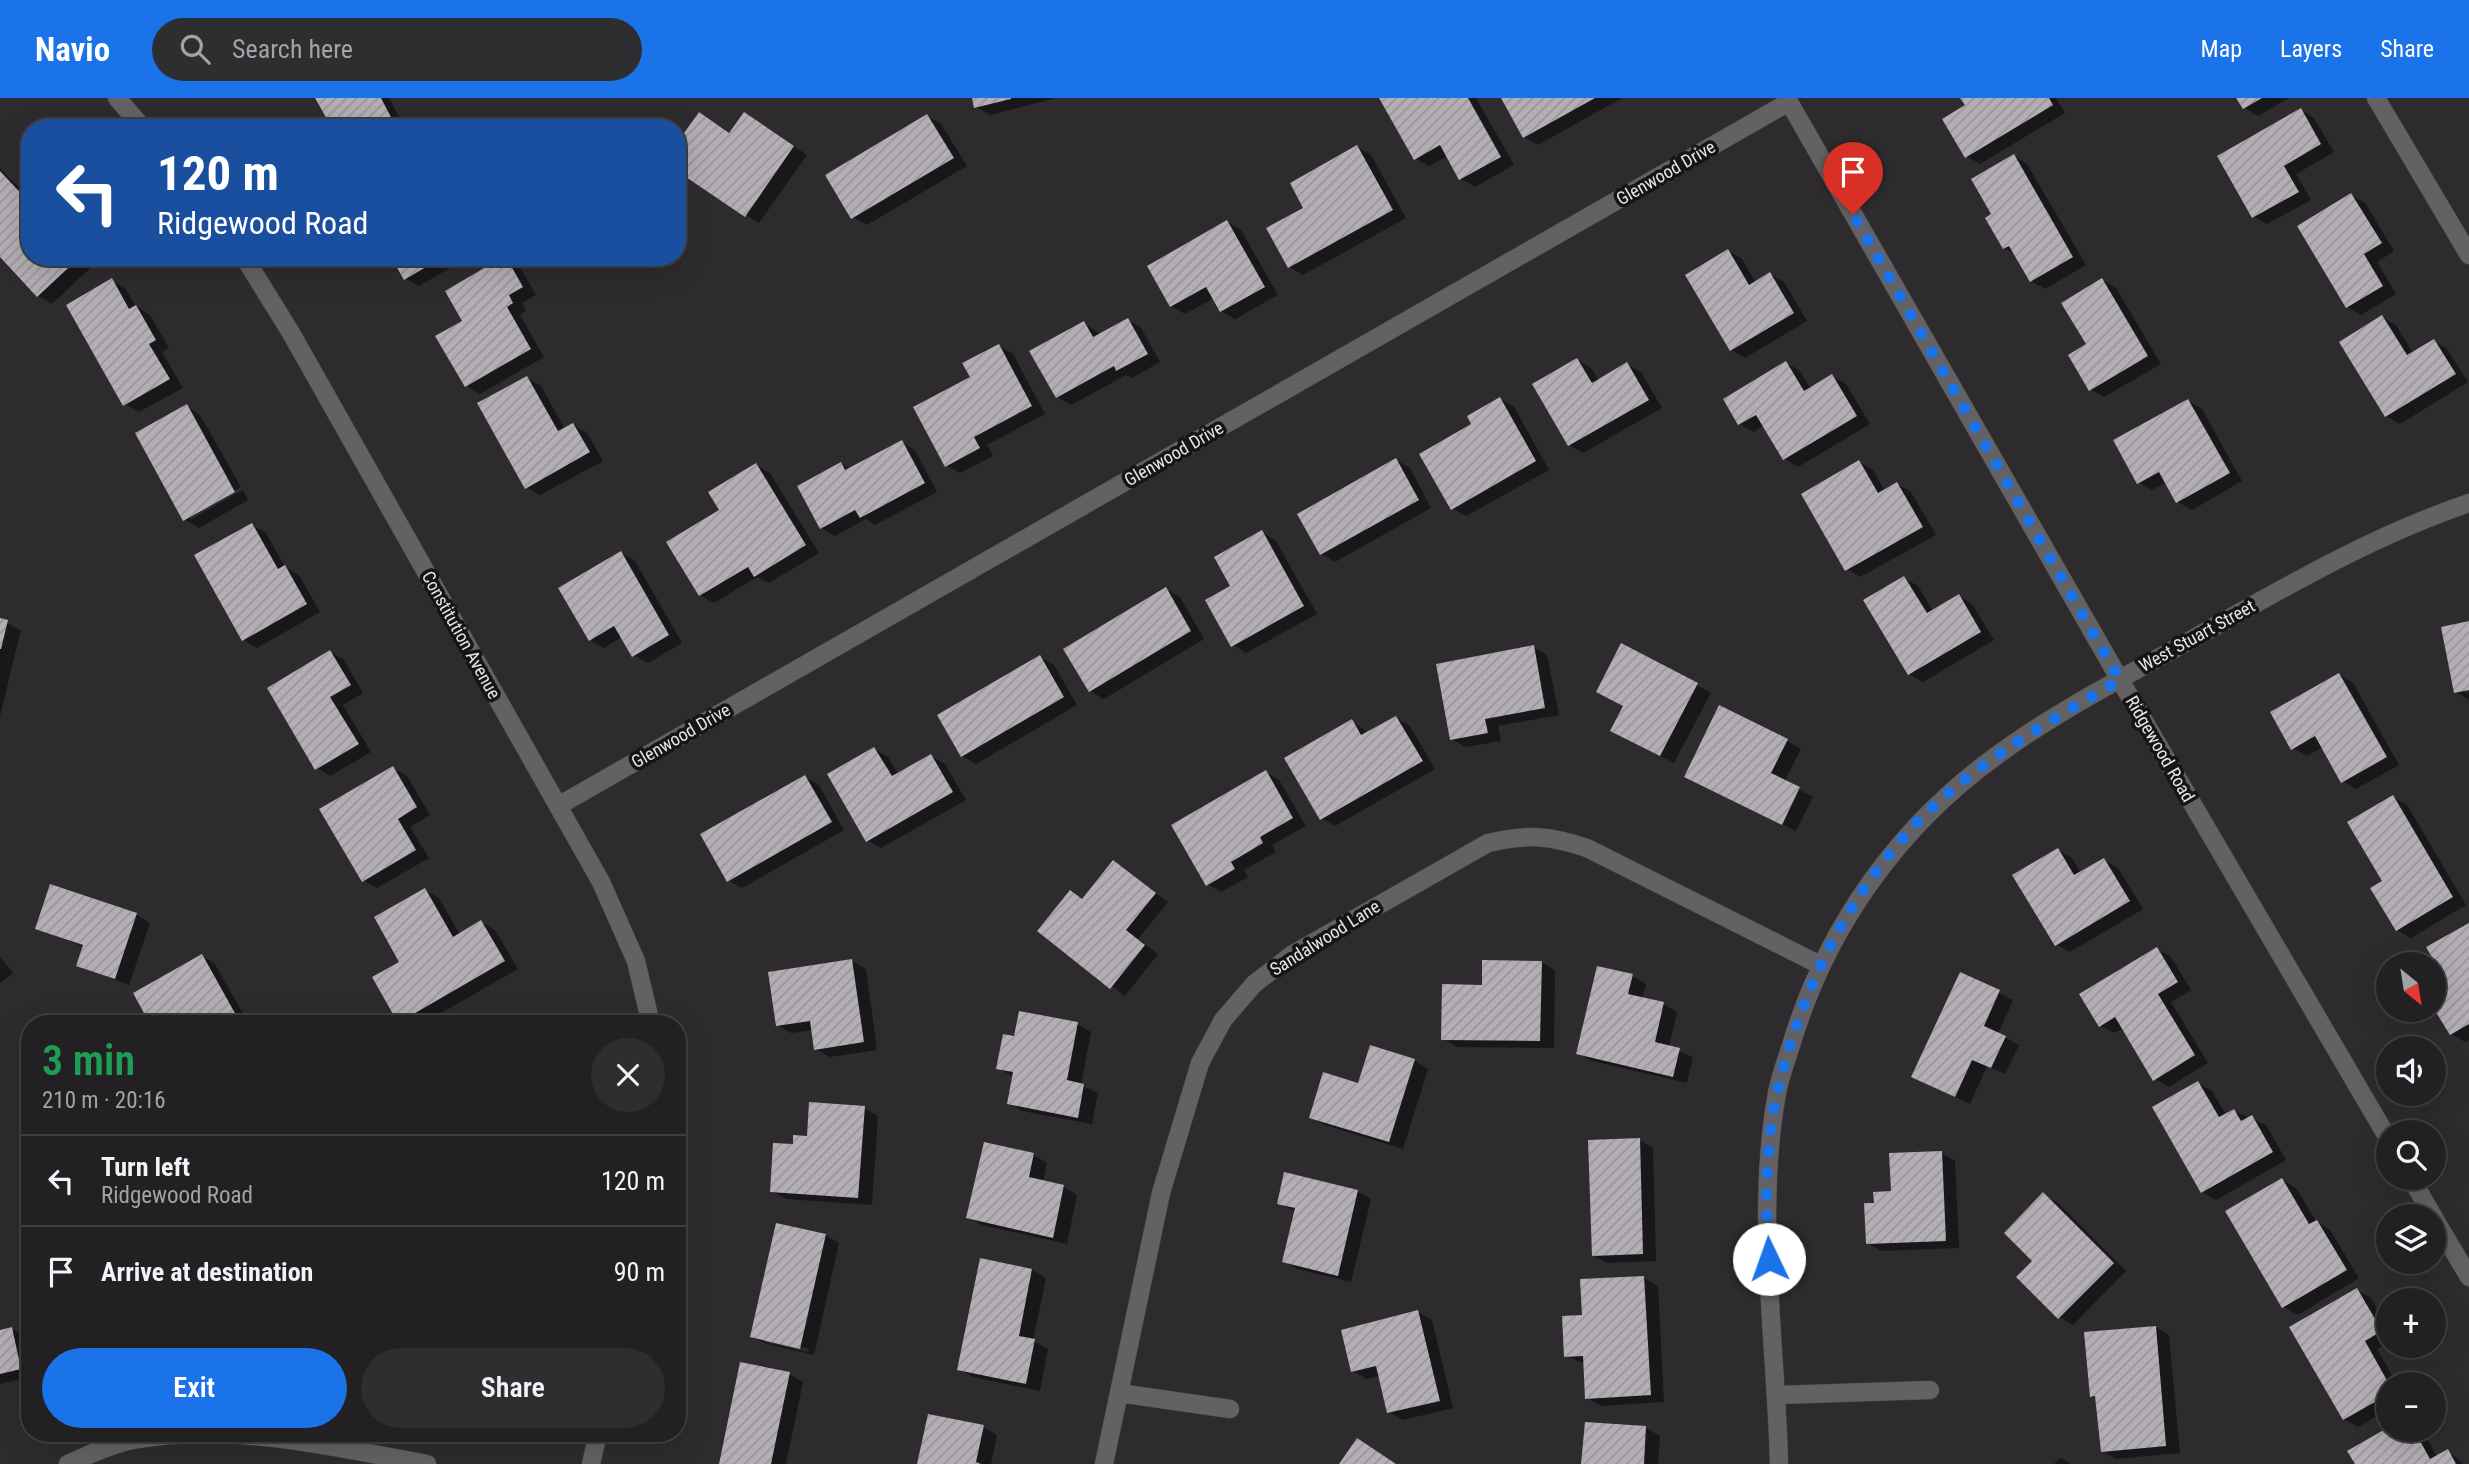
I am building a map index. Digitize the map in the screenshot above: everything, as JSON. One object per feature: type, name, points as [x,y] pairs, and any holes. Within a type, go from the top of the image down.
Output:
[{"type":"street","points":[[117,98],[135,119]]},
{"type":"street","points":[[2376,98],[2469,255]]},
{"type":"street","name":"Ridgewood Road","points":[[1789,102],[2120,680],[2377,1120]]},
{"type":"street","name":"Glenwood Drive","points":[[558,806],[1789,102]]},
{"type":"street","name":"Constitution Avenue","points":[[250,266],[291,333],[601,881],[636,961],[649,1015]]},
{"type":"street","name":"West Stuart Street","points":[[1779,1464],[1767,1232],[1768,1165],[1777,1091],[1820,965],[1856,902],[1895,848],[1945,796],[1996,755],[2120,680],[2376,538],[2469,503]]},
{"type":"street","name":"Sandalwood Lane","points":[[1104,1464],[1161,1193],[1200,1063],[1223,1020],[1238,1002],[1254,984],[1293,954],[1488,843],[1521,835],[1555,837],[1587,848],[1820,965]]},
{"type":"street","points":[[2446,1238],[2469,1277]]},
{"type":"street","points":[[1777,1395],[1930,1390]]},
{"type":"street","points":[[1119,1393],[1230,1409]]},
{"type":"street","points":[[68,1464],[119,1442]]},
{"type":"street","points":[[300,1442],[427,1464]]},
{"type":"street","points":[[591,1464],[596,1442]]},
{"type":"building","points":[[315,98],[381,98],[392,119],[327,119]]},
{"type":"building","points":[[972,98],[1011,98],[1011,99],[974,108]]},
{"type":"building","points":[[1379,98],[1468,98],[1501,157],[1459,180],[1440,145],[1414,160]]},
{"type":"building","points":[[1501,98],[1595,98],[1523,138]]},
{"type":"building","points":[[1960,98],[2049,98],[2053,105],[1965,158],[1942,119],[1965,105]]},
{"type":"building","points":[[2236,98],[2262,98],[2243,109]]},
{"type":"building","points":[[2301,108],[2321,144],[2284,166],[2299,192],[2252,218],[2217,156]]},
{"type":"building","points":[[699,112],[729,133],[744,112],[794,146],[745,217],[686,177],[686,130]]},
{"type":"building","points":[[927,114],[954,158],[851,219],[825,175]]},
{"type":"building","points":[[1357,145],[1393,210],[1288,268],[1266,228],[1303,208],[1290,183]]},
{"type":"building","points":[[2014,154],[2073,257],[2030,282],[2009,246],[2003,249],[1985,218],[1991,214],[1971,179]]},
{"type":"building","points":[[0,171],[21,193],[21,266],[70,266],[37,297],[0,257]]},
{"type":"building","points":[[2351,193],[2382,243],[2364,254],[2383,286],[2346,308],[2297,226]]},
{"type":"building","points":[[1227,220],[1265,287],[1220,312],[1206,287],[1170,307],[1147,266]]},
{"type":"building","points":[[1728,249],[1749,285],[1770,272],[1794,313],[1730,351],[1685,275]]},
{"type":"building","points":[[396,266],[428,266],[404,280]]},
{"type":"building","points":[[488,266],[511,266],[523,287],[509,295],[513,303],[507,307],[531,349],[465,387],[435,336],[462,321],[445,291]]},
{"type":"building","points":[[112,278],[129,309],[136,305],[156,340],[149,344],[170,379],[123,406],[66,305]]},
{"type":"building","points":[[2102,278],[2148,356],[2089,391],[2068,355],[2086,344],[2061,303]]},
{"type":"building","points":[[2382,315],[2407,355],[2434,339],[2456,374],[2385,417],[2339,342]]},
{"type":"building","points":[[1128,318],[1148,354],[1116,371],[1114,366],[1056,398],[1029,351],[1084,321],[1093,337]]},
{"type":"building","points":[[999,344],[1032,406],[974,437],[980,448],[945,467],[913,407],[970,377],[962,363]]},
{"type":"building","points":[[1577,358],[1592,383],[1627,362],[1649,400],[1568,446],[1532,384]]},
{"type":"building","points":[[1786,361],[1804,391],[1832,374],[1857,416],[1783,460],[1756,415],[1738,425],[1723,399]]},
{"type":"building","points":[[527,376],[558,431],[573,423],[590,452],[525,489],[477,403]]},
{"type":"building","points":[[1500,397],[1536,461],[1451,510],[1419,454],[1471,424],[1467,416]]},
{"type":"building","points":[[2188,399],[2230,473],[2176,503],[2159,472],[2137,484],[2113,440]]},
{"type":"building","points":[[187,404],[235,492],[183,521],[135,433]]},
{"type":"building","points":[[902,440],[925,483],[860,518],[855,510],[820,529],[797,486],[841,462],[845,470]]},
{"type":"building","points":[[1396,458],[1419,500],[1320,555],[1297,514]]},
{"type":"building","points":[[1859,460],[1878,493],[1897,482],[1923,527],[1845,571],[1801,494]]},
{"type":"building","points":[[756,463],[806,545],[754,577],[748,567],[699,596],[666,542],[719,510],[708,492]]},
{"type":"building","points":[[252,523],[278,569],[285,565],[307,604],[242,641],[194,555]]},
{"type":"building","points":[[1262,530],[1304,606],[1231,647],[1205,600],[1230,586],[1214,557]]},
{"type":"building","points":[[621,551],[669,635],[632,657],[614,626],[589,641],[558,588]]},
{"type":"building","points":[[1904,576],[1927,613],[1959,594],[1981,632],[1908,675],[1863,600]]},
{"type":"building","points":[[1166,587],[1191,631],[1089,692],[1063,649]]},
{"type":"building","points":[[0,618],[8,620],[1,649],[0,649]]},
{"type":"building","points":[[2469,621],[2469,690],[2454,693],[2441,627]]},
{"type":"building","points":[[1621,643],[1698,683],[1660,756],[1610,731],[1623,706],[1596,692]]},
{"type":"building","points":[[1534,645],[1545,708],[1485,719],[1488,733],[1450,740],[1436,664]]},
{"type":"building","points":[[330,650],[351,685],[330,697],[359,744],[315,770],[267,688]]},
{"type":"building","points":[[1040,655],[1064,697],[961,757],[937,715]]},
{"type":"building","points":[[2339,673],[2387,757],[2341,783],[2315,736],[2291,750],[2270,712]]},
{"type":"building","points":[[1719,705],[1788,739],[1771,773],[1800,787],[1782,825],[1684,777]]},
{"type":"building","points":[[1396,716],[1423,761],[1320,820],[1284,758],[1352,719],[1361,735]]},
{"type":"building","points":[[874,747],[892,776],[931,754],[953,792],[866,842],[827,774]]},
{"type":"building","points":[[393,766],[417,807],[398,819],[416,850],[362,882],[319,809]]},
{"type":"building","points":[[1266,770],[1293,818],[1260,837],[1263,843],[1231,862],[1235,869],[1206,886],[1171,825]]},
{"type":"building","points":[[805,775],[832,822],[727,882],[700,834]]},
{"type":"building","points":[[2393,795],[2453,897],[2396,931],[2370,888],[2382,881],[2347,822]]},
{"type":"building","points":[[2058,848],[2074,875],[2104,858],[2130,901],[2055,946],[2012,875]]},
{"type":"building","points":[[1113,860],[1156,893],[1126,930],[1145,945],[1110,989],[1037,931],[1070,890],[1082,899]]},
{"type":"building","points":[[50,884],[137,913],[115,979],[76,966],[83,945],[35,929]]},
{"type":"building","points":[[425,888],[453,937],[481,920],[505,961],[412,1015],[393,1015],[372,977],[399,962],[374,917]]},
{"type":"building","points":[[2469,923],[2469,1024],[2450,1035],[2442,1022],[2446,1022],[2446,952],[2429,952],[2426,947]]},
{"type":"building","points":[[2157,947],[2178,982],[2158,994],[2195,1055],[2153,1081],[2115,1017],[2099,1027],[2079,994]]},
{"type":"building","points":[[202,954],[236,1015],[145,1015],[133,993]]},
{"type":"building","points":[[852,959],[864,1042],[814,1050],[810,1021],[776,1026],[768,972]]},
{"type":"building","points":[[1482,960],[1542,961],[1540,1041],[1441,1040],[1442,984],[1482,985]]},
{"type":"building","points":[[1597,966],[1633,974],[1628,994],[1664,1002],[1655,1042],[1680,1048],[1673,1077],[1576,1054]]},
{"type":"building","points":[[1960,972],[2000,990],[1984,1026],[2006,1036],[1991,1068],[1972,1060],[1955,1097],[1911,1077]]},
{"type":"building","points":[[1019,1011],[1078,1022],[1067,1080],[1084,1084],[1078,1118],[1007,1104],[1013,1072],[996,1069],[1003,1034],[1014,1036]]},
{"type":"building","points":[[1370,1045],[1415,1059],[1389,1142],[1309,1118],[1323,1072],[1358,1083]]},
{"type":"building","points":[[2198,1081],[2219,1117],[2234,1109],[2241,1121],[2252,1115],[2273,1152],[2201,1193],[2152,1107]]},
{"type":"building","points":[[809,1102],[865,1106],[858,1198],[770,1192],[773,1143],[793,1144],[793,1135],[807,1136]]},
{"type":"building","points":[[1640,1138],[1643,1254],[1592,1256],[1588,1140]]},
{"type":"building","points":[[984,1142],[1034,1153],[1029,1177],[1064,1185],[1053,1238],[966,1218]]},
{"type":"building","points":[[1942,1151],[1946,1241],[1866,1244],[1864,1203],[1874,1203],[1873,1192],[1891,1191],[1889,1153]]},
{"type":"building","points":[[1284,1172],[1358,1190],[1338,1276],[1282,1262],[1295,1208],[1277,1204]]},
{"type":"building","points":[[2282,1178],[2309,1224],[2317,1220],[2347,1270],[2282,1308],[2225,1211]]},
{"type":"building","points":[[2043,1192],[2114,1263],[2058,1319],[2016,1277],[2032,1261],[2004,1233]]},
{"type":"building","points":[[776,1223],[826,1234],[800,1349],[750,1337]]},
{"type":"building","points":[[980,1258],[1032,1269],[1019,1336],[1035,1339],[1026,1384],[957,1370]]},
{"type":"building","points":[[1644,1276],[1651,1395],[1585,1399],[1583,1356],[1564,1357],[1562,1316],[1582,1315],[1580,1279]]},
{"type":"building","points":[[2357,1288],[2376,1321],[2376,1335],[2365,1341],[2382,1372],[2376,1372],[2376,1401],[2343,1420],[2289,1327]]},
{"type":"building","points":[[1418,1310],[1440,1401],[1387,1413],[1376,1366],[1351,1372],[1341,1330]]},
{"type":"building","points":[[2156,1326],[2166,1446],[2101,1452],[2095,1396],[2090,1397],[2084,1332]]},
{"type":"building","points":[[12,1327],[21,1369],[0,1374],[0,1330]]},
{"type":"building","points":[[740,1362],[790,1372],[771,1464],[719,1464]]},
{"type":"building","points":[[928,1414],[984,1425],[976,1462],[981,1464],[917,1464]]},
{"type":"building","points":[[1585,1422],[1646,1426],[1644,1464],[1581,1464]]},
{"type":"building","points":[[2376,1434],[2376,1442],[2421,1442],[2430,1459],[2448,1449],[2456,1464],[2355,1464],[2347,1451]]},
{"type":"building","points":[[1357,1438],[1396,1464],[1339,1464]]},
{"type":"route","points":[[1769,1259],[1768,1165],[1777,1091],[1798,1022],[1820,965],[1856,902],[1895,848],[1945,796],[1996,755],[2120,680],[1853,214]]}]
